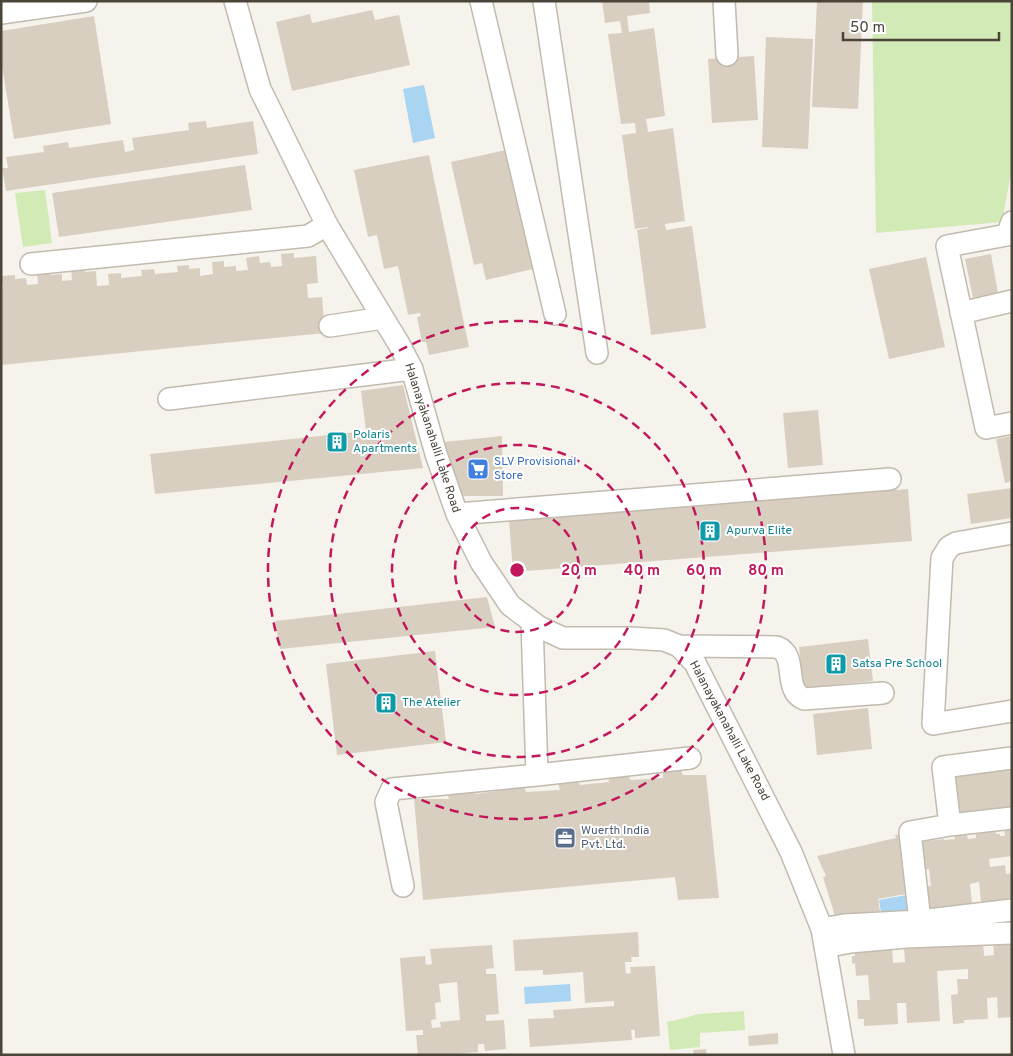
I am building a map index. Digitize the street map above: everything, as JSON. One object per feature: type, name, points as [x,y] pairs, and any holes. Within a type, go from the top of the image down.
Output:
[{"type":"street","points":[[1,13],[86,1]]},
{"type":"street","name":"Halanayakanahalli Lake Road","points":[[235,1],[260,89],[327,225],[400,344],[412,370],[436,454],[457,514],[481,562],[510,605],[539,627],[563,638],[664,640],[678,646],[695,663],[792,852],[823,938],[844,1055]]},
{"type":"street","points":[[481,1],[555,314]]},
{"type":"street","points":[[544,1],[597,353]]},
{"type":"street","points":[[724,1],[727,55]]},
{"type":"street","points":[[1012,222],[1007,235],[947,246],[986,428],[1012,423]]},
{"type":"street","points":[[31,264],[308,236],[327,225]]},
{"type":"street","points":[[961,312],[1012,301]]},
{"type":"street","points":[[330,326],[383,318]]},
{"type":"street","points":[[169,399],[412,370]]},
{"type":"street","points":[[457,514],[890,479]]},
{"type":"street","points":[[1012,532],[956,543],[949,547],[942,558],[933,724],[1012,711]]},
{"type":"street","points":[[532,622],[537,775]]},
{"type":"street","points":[[678,646],[777,647],[783,649],[787,656],[794,691],[798,697],[804,699],[883,693]]},
{"type":"street","points":[[402,886],[386,802],[392,789],[690,758]]},
{"type":"street","points":[[950,825],[943,767],[1012,758]]},
{"type":"street","points":[[910,927],[910,832],[1012,818]]},
{"type":"street","points":[[910,927],[1012,910]]},
{"type":"street","points":[[823,938],[844,924],[1012,933]]},
{"type":"green space","points":[[872,1],[1012,1],[1012,167],[1002,222],[876,233]]},
{"type":"green space","points":[[45,190],[52,243],[23,247],[15,193]]},
{"type":"green space","points":[[744,1011],[745,1030],[700,1033],[700,1047],[670,1050],[667,1022],[698,1014]]},
{"type":"water","points":[[424,85],[435,138],[413,143],[403,89]]},
{"type":"water","points":[[912,894],[913,912],[868,914],[881,912],[879,900]]},
{"type":"water","points":[[570,984],[571,1001],[525,1004],[524,987]]},
{"type":"building","points":[[602,1],[649,1],[650,13],[627,16],[629,32],[654,28],[665,116],[646,119],[648,132],[673,128],[685,221],[665,224],[666,230],[692,226],[706,328],[651,335],[637,230],[648,227],[635,229],[622,135],[636,133],[635,123],[621,124],[608,34],[622,33],[620,21],[605,23]]},
{"type":"building","points":[[817,1],[863,1],[858,109],[812,107]]},
{"type":"building","points":[[372,10],[375,20],[399,15],[410,65],[292,91],[276,22],[310,14],[312,23]]},
{"type":"building","points":[[94,16],[111,124],[14,139],[1,60],[1,31]]},
{"type":"building","points":[[766,37],[813,39],[808,149],[762,147]]},
{"type":"building","points":[[754,56],[758,120],[712,123],[708,59]]},
{"type":"building","points":[[206,121],[207,128],[253,121],[258,154],[6,191],[2,168],[8,168],[6,157],[44,152],[43,146],[68,142],[69,148],[123,140],[125,152],[134,150],[132,138],[189,130],[188,123]]},
{"type":"building","points":[[506,150],[533,269],[486,280],[482,263],[474,265],[451,162]]},
{"type":"building","points":[[429,155],[469,347],[429,355],[426,342],[422,342],[417,317],[421,316],[420,313],[408,315],[398,266],[384,269],[377,235],[368,237],[354,170]]},
{"type":"building","points":[[245,165],[252,210],[59,237],[52,193]]},
{"type":"building","points":[[294,253],[294,258],[316,256],[318,283],[307,284],[308,298],[322,297],[325,333],[1,365],[1,288],[3,288],[1,276],[15,275],[15,279],[26,278],[27,285],[38,284],[37,272],[50,270],[50,275],[62,274],[62,281],[72,280],[71,268],[84,266],[85,272],[96,271],[97,286],[109,285],[108,274],[121,273],[121,278],[142,276],[141,270],[154,269],[155,274],[178,272],[177,266],[189,265],[189,269],[200,268],[200,276],[213,274],[212,262],[224,261],[224,267],[236,266],[236,271],[248,270],[246,258],[259,256],[260,263],[270,262],[271,267],[282,266],[281,254]]},
{"type":"building","points":[[991,254],[998,293],[973,298],[965,259]]},
{"type":"building","points":[[926,257],[945,347],[889,359],[869,269]]},
{"type":"building","name":"Polaris Apartments","points":[[403,385],[423,468],[155,494],[150,454],[366,431],[361,391]]},
{"type":"building","points":[[818,410],[823,465],[788,468],[783,413]]},
{"type":"building","name":"SLV Provisional Store","points":[[502,436],[503,496],[461,496],[444,442]]},
{"type":"building","points":[[1012,436],[1012,481],[1005,483],[996,439]]},
{"type":"building","points":[[1012,488],[1012,518],[971,524],[967,494]]},
{"type":"building","name":"Apurva Elite","points":[[908,489],[912,541],[513,572],[509,520]]},
{"type":"building","points":[[487,597],[495,627],[280,649],[275,621]]},
{"type":"building","name":"Satsa Pre School","points":[[868,639],[873,681],[803,688],[799,647]]},
{"type":"building","name":"The Atelier","points":[[435,651],[446,742],[337,755],[326,664]]},
{"type":"building","points":[[868,708],[872,749],[817,755],[813,714]]},
{"type":"building","points":[[1012,761],[1012,808],[953,815],[951,775]]},
{"type":"building","name":"Wuerth India Pvt. Ltd.","points":[[678,764],[683,775],[706,775],[719,898],[678,900],[675,877],[423,900],[414,799],[449,799],[446,787],[466,783],[476,794],[503,790],[502,781],[521,779],[526,792],[560,790],[556,776],[575,775],[580,785],[609,782],[607,771],[623,770],[631,780],[663,778],[663,765]]},
{"type":"building","points":[[1012,829],[1012,856],[989,859],[990,867],[1005,865],[1006,874],[1012,873],[1012,899],[1005,900],[1005,904],[993,906],[993,901],[981,902],[979,882],[970,884],[972,903],[960,905],[960,910],[943,911],[942,907],[928,908],[920,887],[931,886],[929,869],[918,870],[920,842],[955,839],[955,836],[967,835],[968,839],[976,838],[976,834],[996,832],[1000,836],[1005,836],[1004,830]]},
{"type":"building","points":[[905,834],[912,893],[878,899],[880,911],[835,916],[823,877],[826,876],[817,856],[896,838],[895,835]]},
{"type":"building","points":[[638,932],[639,957],[631,957],[632,962],[625,962],[626,974],[631,973],[630,967],[655,966],[660,1036],[635,1038],[635,1030],[631,1030],[632,1040],[530,1047],[528,1019],[554,1018],[553,1010],[614,1006],[614,1001],[585,1003],[583,972],[543,975],[543,970],[515,971],[513,940]]},
{"type":"building","points":[[993,941],[1012,941],[1012,1017],[998,1018],[997,997],[987,998],[988,1019],[964,1020],[964,1023],[953,1024],[951,995],[958,994],[957,979],[968,979],[968,969],[937,971],[940,1021],[907,1023],[906,1003],[897,1003],[898,1024],[864,1026],[864,1019],[858,1019],[857,1000],[870,1000],[868,975],[856,976],[855,963],[852,964],[852,956],[855,956],[854,949],[892,947],[893,963],[905,962],[904,947],[983,942],[984,956],[994,955]]},
{"type":"building","points":[[492,945],[494,968],[486,969],[486,974],[496,974],[499,1014],[486,1015],[486,1021],[504,1020],[506,1049],[485,1051],[484,1044],[478,1044],[478,1052],[418,1055],[416,1035],[423,1035],[423,1030],[406,1031],[400,958],[425,956],[426,965],[432,964],[430,949]],"holes":[[[457,982],[460,1020],[440,1022],[441,1027],[432,1028],[431,1020],[436,1019],[435,1003],[441,1002],[439,984]]]},
{"type":"building","points":[[778,1033],[778,1044],[749,1046],[748,1036]]},
{"type":"building","points":[[706,1049],[707,1055],[694,1055],[693,1050]]},
{"type":"place","name":"Polaris Apartments","points":[[337,442]]},
{"type":"place","name":"SLV Provisional Store","points":[[478,469]]},
{"type":"place","name":"Apurva Elite","points":[[710,531]]},
{"type":"place","name":"Satsa Pre School","points":[[836,664]]},
{"type":"place","name":"The Atelier","points":[[386,703]]},
{"type":"place","name":"Wuerth India Pvt. Ltd.","points":[[565,838]]}]
